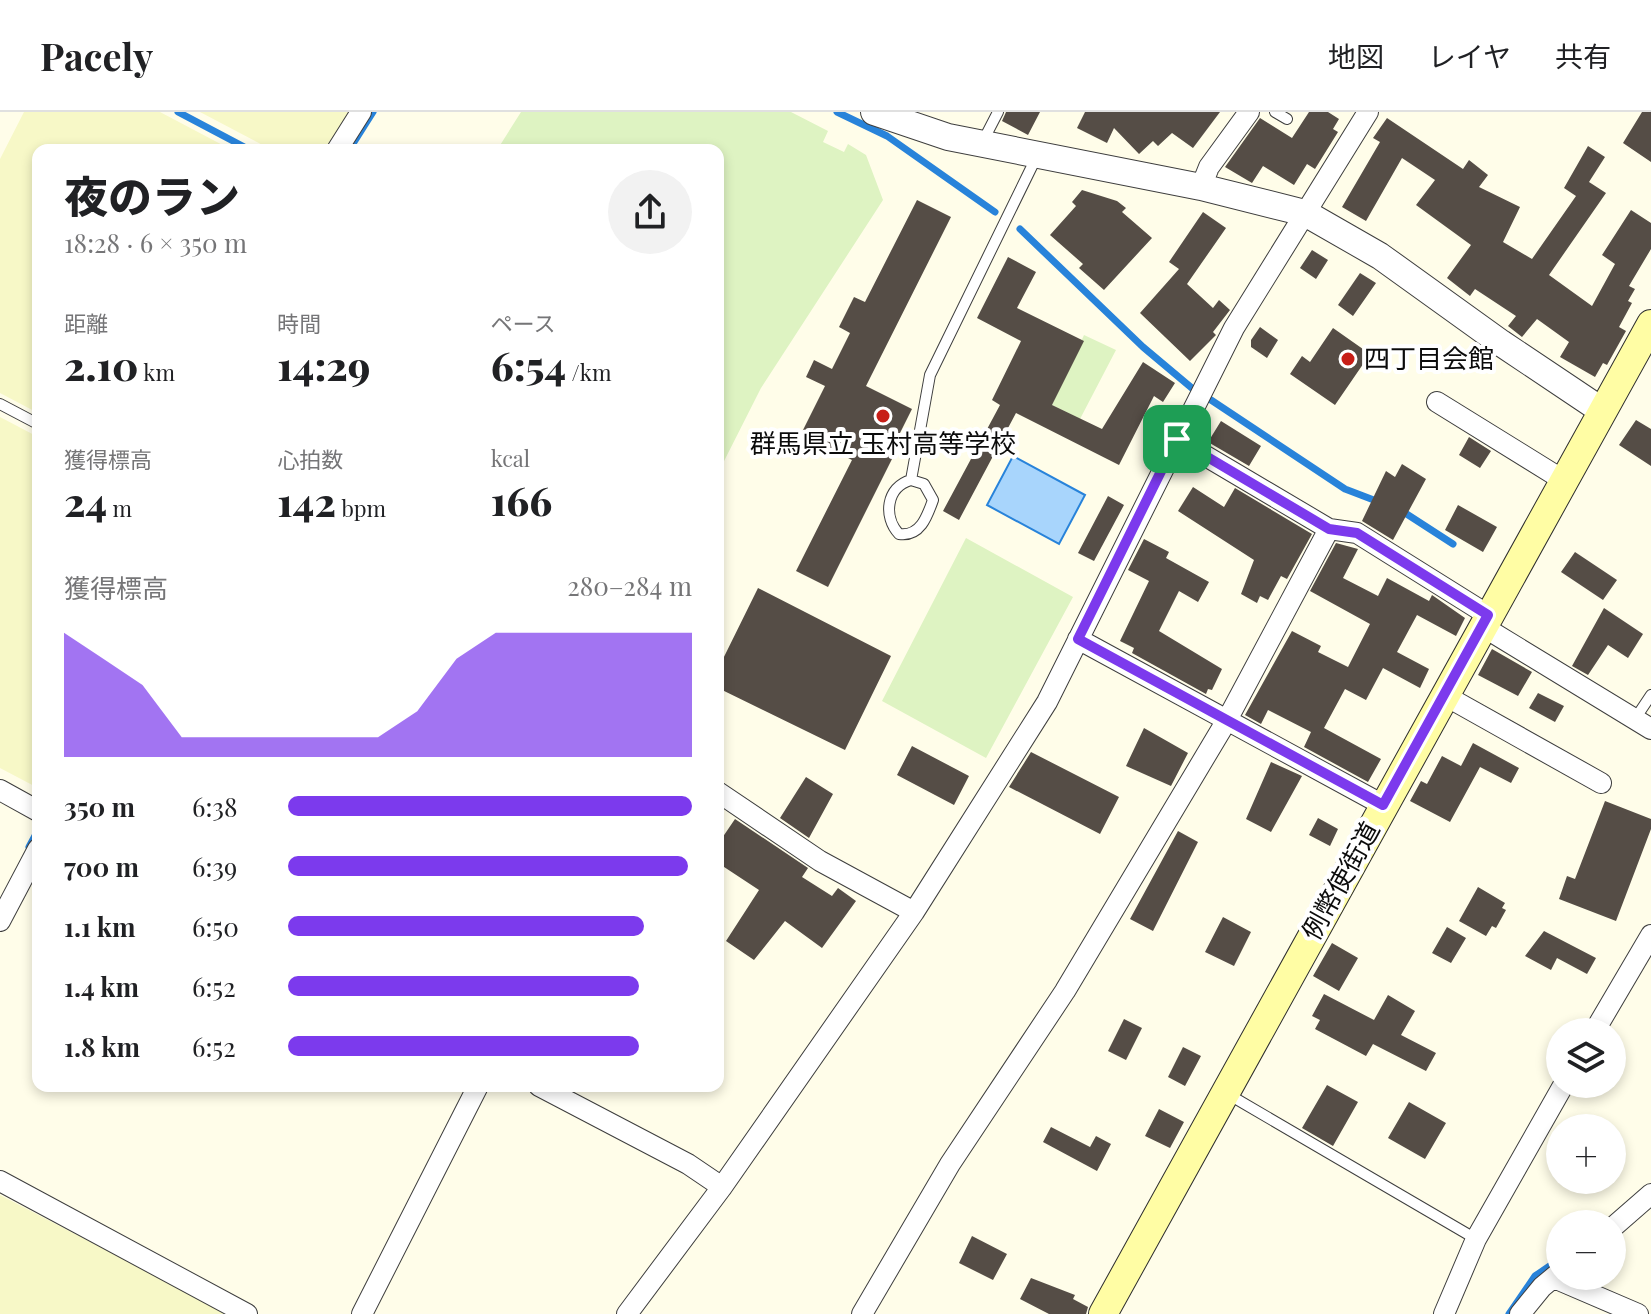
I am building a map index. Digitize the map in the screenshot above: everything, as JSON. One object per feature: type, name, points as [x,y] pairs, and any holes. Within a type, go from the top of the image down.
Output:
[{"type":"main road","name":"例幣使街道","points":[[1103,1314],[1651,324]]},
{"type":"street","points":[[341,144],[361,112]]},
{"type":"street","points":[[874,112],[914,128],[981,144],[1201,187],[1305,213],[1380,256],[1601,410]]},
{"type":"street","points":[[1201,187],[1209,167],[1249,112]]},
{"type":"street","points":[[627,1314],[722,1187],[914,912],[1047,702],[1246,307],[1368,112]]},
{"type":"street","points":[[1437,402],[1563,480]]},
{"type":"street","points":[[1177,439],[1329,529],[1357,533],[1643,724]]},
{"type":"street","points":[[862,1314],[950,1164],[1065,991],[1227,720],[1329,529]]},
{"type":"street","points":[[1078,639],[1383,805]]},
{"type":"street","points":[[1444,695],[1601,783]]},
{"type":"street","points":[[0,790],[32,808]]},
{"type":"street","points":[[724,796],[820,861],[914,912]]},
{"type":"street","points":[[0,921],[32,860]]},
{"type":"street","points":[[1602,1018],[1651,935]]},
{"type":"street","points":[[362,1314],[475,1092]]},
{"type":"street","points":[[550,1092],[688,1164],[722,1187]]},
{"type":"street","points":[[1444,1314],[1476,1239],[1556,1098]]},
{"type":"street","points":[[0,1181],[247,1314]]},
{"type":"street","points":[[1626,1216],[1651,1194]]},
{"type":"street","points":[[1520,1314],[1546,1287]]},
{"type":"street","points":[[1588,1290],[1638,1314]]},
{"type":"lane","points":[[981,144],[998,112]]},
{"type":"lane","points":[[1275,112],[1287,119]]},
{"type":"lane","points":[[911,480],[930,375],[1037,156]]},
{"type":"lane","points":[[0,404],[32,421]]},
{"type":"lane","points":[[911,480],[924,484],[933,500],[920,528],[914,534],[899,534],[890,520],[890,502],[898,486],[911,480]]},
{"type":"lane","points":[[1643,724],[1651,695]]},
{"type":"lane","points":[[1224,1092],[1476,1239]]},
{"type":"green space","points":[[24,112],[160,112],[221,144],[32,144],[32,410],[0,393],[0,159]]},
{"type":"green space","points":[[200,112],[351,112],[330,144],[261,144]]},
{"type":"green space","points":[[521,112],[791,112],[828,131],[823,142],[844,152],[848,144],[866,155],[883,200],[761,388],[724,461],[724,144],[501,144]]},
{"type":"green space","points":[[1084,335],[1116,350],[1080,419],[1052,405]]},
{"type":"green space","points":[[0,417],[32,434],[32,785],[0,768]]},
{"type":"green space","points":[[966,538],[1073,597],[986,758],[882,701]]},
{"type":"green space","points":[[0,1195],[229,1314],[0,1314]]},
{"type":"water","points":[[1013,456],[1085,495],[1059,544],[987,505]]},
{"type":"building","points":[[1006,112],[1040,112],[1028,135],[1002,121]]},
{"type":"building","points":[[1085,112],[1220,112],[1193,148],[1172,133],[1158,146],[1153,141],[1139,154],[1114,128],[1107,143],[1077,128]]},
{"type":"building","points":[[1309,112],[1328,112],[1339,119],[1333,129],[1338,132],[1315,169],[1307,164],[1294,185],[1263,166],[1252,183],[1225,167],[1260,118],[1292,138]]},
{"type":"building","points":[[1642,112],[1651,112],[1651,162],[1623,143]]},
{"type":"building","points":[[1387,118],[1463,169],[1469,160],[1488,175],[1479,187],[1520,207],[1503,242],[1532,259],[1576,196],[1564,188],[1588,146],[1605,157],[1589,182],[1606,193],[1549,275],[1592,306],[1615,264],[1602,255],[1631,210],[1651,223],[1651,249],[1629,286],[1635,289],[1628,301],[1632,303],[1619,327],[1626,331],[1607,365],[1603,363],[1595,377],[1560,357],[1569,342],[1537,319],[1522,337],[1508,326],[1516,316],[1475,289],[1470,296],[1447,278],[1471,245],[1416,205],[1435,180],[1402,158],[1366,221],[1342,207],[1380,142],[1373,138]]},
{"type":"building","points":[[1082,190],[1117,201],[1126,208],[1122,212],[1152,238],[1104,290],[1079,268],[1083,264],[1050,235],[1076,206],[1072,202]]},
{"type":"building","points":[[917,200],[951,217],[866,386],[912,409],[894,445],[898,447],[828,587],[796,571],[852,460],[801,434],[825,386],[806,377],[814,360],[832,369],[850,333],[839,327],[854,297],[865,302]]},
{"type":"building","points":[[1203,212],[1226,228],[1187,284],[1213,308],[1219,300],[1230,310],[1213,332],[1216,335],[1190,361],[1140,313],[1179,269],[1169,262]]},
{"type":"building","points":[[1312,250],[1328,260],[1316,279],[1300,268]]},
{"type":"building","points":[[1008,257],[1036,272],[1017,308],[1084,341],[1052,405],[1102,429],[1143,362],[1175,383],[1163,402],[1154,396],[1119,465],[1016,413],[959,520],[943,511],[1000,405],[992,400],[1021,341],[977,318]]},
{"type":"building","points":[[1360,273],[1376,283],[1353,316],[1338,305]]},
{"type":"building","points":[[1260,327],[1278,340],[1267,358],[1251,347],[1251,340]]},
{"type":"building","points":[[1333,328],[1370,354],[1335,405],[1290,374],[1302,356],[1310,362]]},
{"type":"building","points":[[1636,420],[1651,429],[1651,466],[1619,445]]},
{"type":"building","points":[[1221,421],[1261,446],[1249,466],[1208,442]]},
{"type":"building","points":[[1469,437],[1491,451],[1480,468],[1459,455]]},
{"type":"building","points":[[1402,464],[1426,479],[1393,540],[1362,521],[1386,471],[1395,477]]},
{"type":"building","points":[[1193,487],[1224,507],[1235,488],[1312,534],[1287,579],[1281,576],[1268,600],[1260,596],[1257,603],[1241,594],[1254,560],[1178,511]]},
{"type":"building","points":[[1108,496],[1124,505],[1094,561],[1078,553]]},
{"type":"building","points":[[1458,505],[1497,527],[1483,552],[1445,530]]},
{"type":"building","points":[[1144,539],[1169,552],[1166,558],[1209,582],[1198,602],[1179,591],[1159,631],[1222,669],[1212,690],[1208,689],[1206,694],[1132,653],[1134,648],[1120,641],[1149,581],[1128,570]]},
{"type":"building","points":[[1336,543],[1358,549],[1343,578],[1378,596],[1387,578],[1429,601],[1432,595],[1465,618],[1456,636],[1417,615],[1397,652],[1429,669],[1420,688],[1383,668],[1366,700],[1345,689],[1324,728],[1381,759],[1368,782],[1304,747],[1311,732],[1268,710],[1261,724],[1245,715],[1292,631],[1321,646],[1318,652],[1348,667],[1370,624],[1310,591]]},
{"type":"building","points":[[1575,552],[1617,580],[1603,600],[1561,572]]},
{"type":"building","points":[[758,588],[891,656],[845,750],[724,691],[724,657]]},
{"type":"building","points":[[1604,608],[1643,634],[1628,658],[1608,645],[1588,675],[1572,666]]},
{"type":"building","points":[[1492,649],[1532,672],[1518,696],[1478,675]]},
{"type":"building","points":[[1538,693],[1564,706],[1555,722],[1529,708]]},
{"type":"building","points":[[1144,728],[1188,753],[1171,786],[1126,766]]},
{"type":"building","points":[[1473,743],[1519,768],[1511,783],[1480,767],[1450,822],[1410,801],[1421,781],[1427,784],[1442,756],[1461,766]]},
{"type":"building","points":[[912,746],[969,776],[954,805],[897,775]]},
{"type":"building","points":[[1031,752],[1119,797],[1100,834],[1009,787]]},
{"type":"building","points":[[1271,762],[1302,776],[1271,832],[1246,819]]},
{"type":"building","points":[[806,777],[833,794],[809,838],[780,818]]},
{"type":"building","points":[[1605,801],[1651,819],[1651,829],[1616,921],[1559,899],[1567,876],[1575,879]]},
{"type":"building","points":[[1318,818],[1338,829],[1330,846],[1309,835]]},
{"type":"building","points":[[735,819],[808,868],[802,877],[832,896],[838,888],[856,901],[822,948],[785,921],[754,960],[726,941],[759,890],[724,867],[724,835]]},
{"type":"building","points":[[1178,831],[1198,842],[1153,931],[1130,919]]},
{"type":"building","points":[[1478,887],[1505,903],[1502,908],[1506,910],[1496,928],[1492,926],[1486,936],[1459,921]]},
{"type":"building","points":[[1223,917],[1251,932],[1234,966],[1205,952]]},
{"type":"building","points":[[1447,927],[1466,938],[1451,963],[1432,953]]},
{"type":"building","points":[[1544,931],[1596,958],[1587,974],[1557,958],[1551,970],[1525,956]]},
{"type":"building","points":[[1332,943],[1358,958],[1339,991],[1313,976]]},
{"type":"building","points":[[1324,994],[1374,1020],[1388,995],[1415,1011],[1401,1035],[1436,1053],[1426,1071],[1373,1044],[1366,1056],[1315,1029],[1320,1020],[1312,1016]]},
{"type":"building","points":[[1124,1019],[1142,1028],[1126,1060],[1108,1051]]},
{"type":"building","points":[[1183,1047],[1201,1056],[1185,1086],[1168,1077]]},
{"type":"building","points":[[1327,1085],[1358,1102],[1333,1146],[1302,1128]]},
{"type":"building","points":[[1409,1102],[1446,1123],[1425,1159],[1388,1138]]},
{"type":"building","points":[[1159,1109],[1184,1122],[1170,1148],[1145,1136]]},
{"type":"building","points":[[1051,1127],[1090,1147],[1096,1136],[1111,1144],[1097,1171],[1043,1142]]},
{"type":"building","points":[[972,1236],[1007,1254],[993,1280],[959,1263]]},
{"type":"building","points":[[1031,1278],[1075,1295],[1073,1299],[1088,1307],[1086,1314],[1049,1314],[1020,1299]]},
{"type":"waterway","points":[[178,112],[239,144]]},
{"type":"waterway","points":[[353,144],[373,112]]},
{"type":"waterway","points":[[837,112],[887,136],[995,212]]},
{"type":"waterway","points":[[1020,229],[1143,347],[1193,389]]},
{"type":"waterway","points":[[1211,400],[1345,489],[1379,502]]},
{"type":"waterway","points":[[1402,511],[1453,544]]},
{"type":"waterway","points":[[29,847],[32,841]]},
{"type":"waterway","points":[[1509,1314],[1535,1276],[1546,1269]]},
{"type":"place","name":"四丁目会館","points":[[1348,359]]},
{"type":"place","name":"群馬県立 玉村高等学校","points":[[883,416]]},
{"type":"route","points":[[1177,439],[1329,529],[1357,533],[1395,554],[1488,615],[1383,805],[1078,639],[1177,439]]}]
